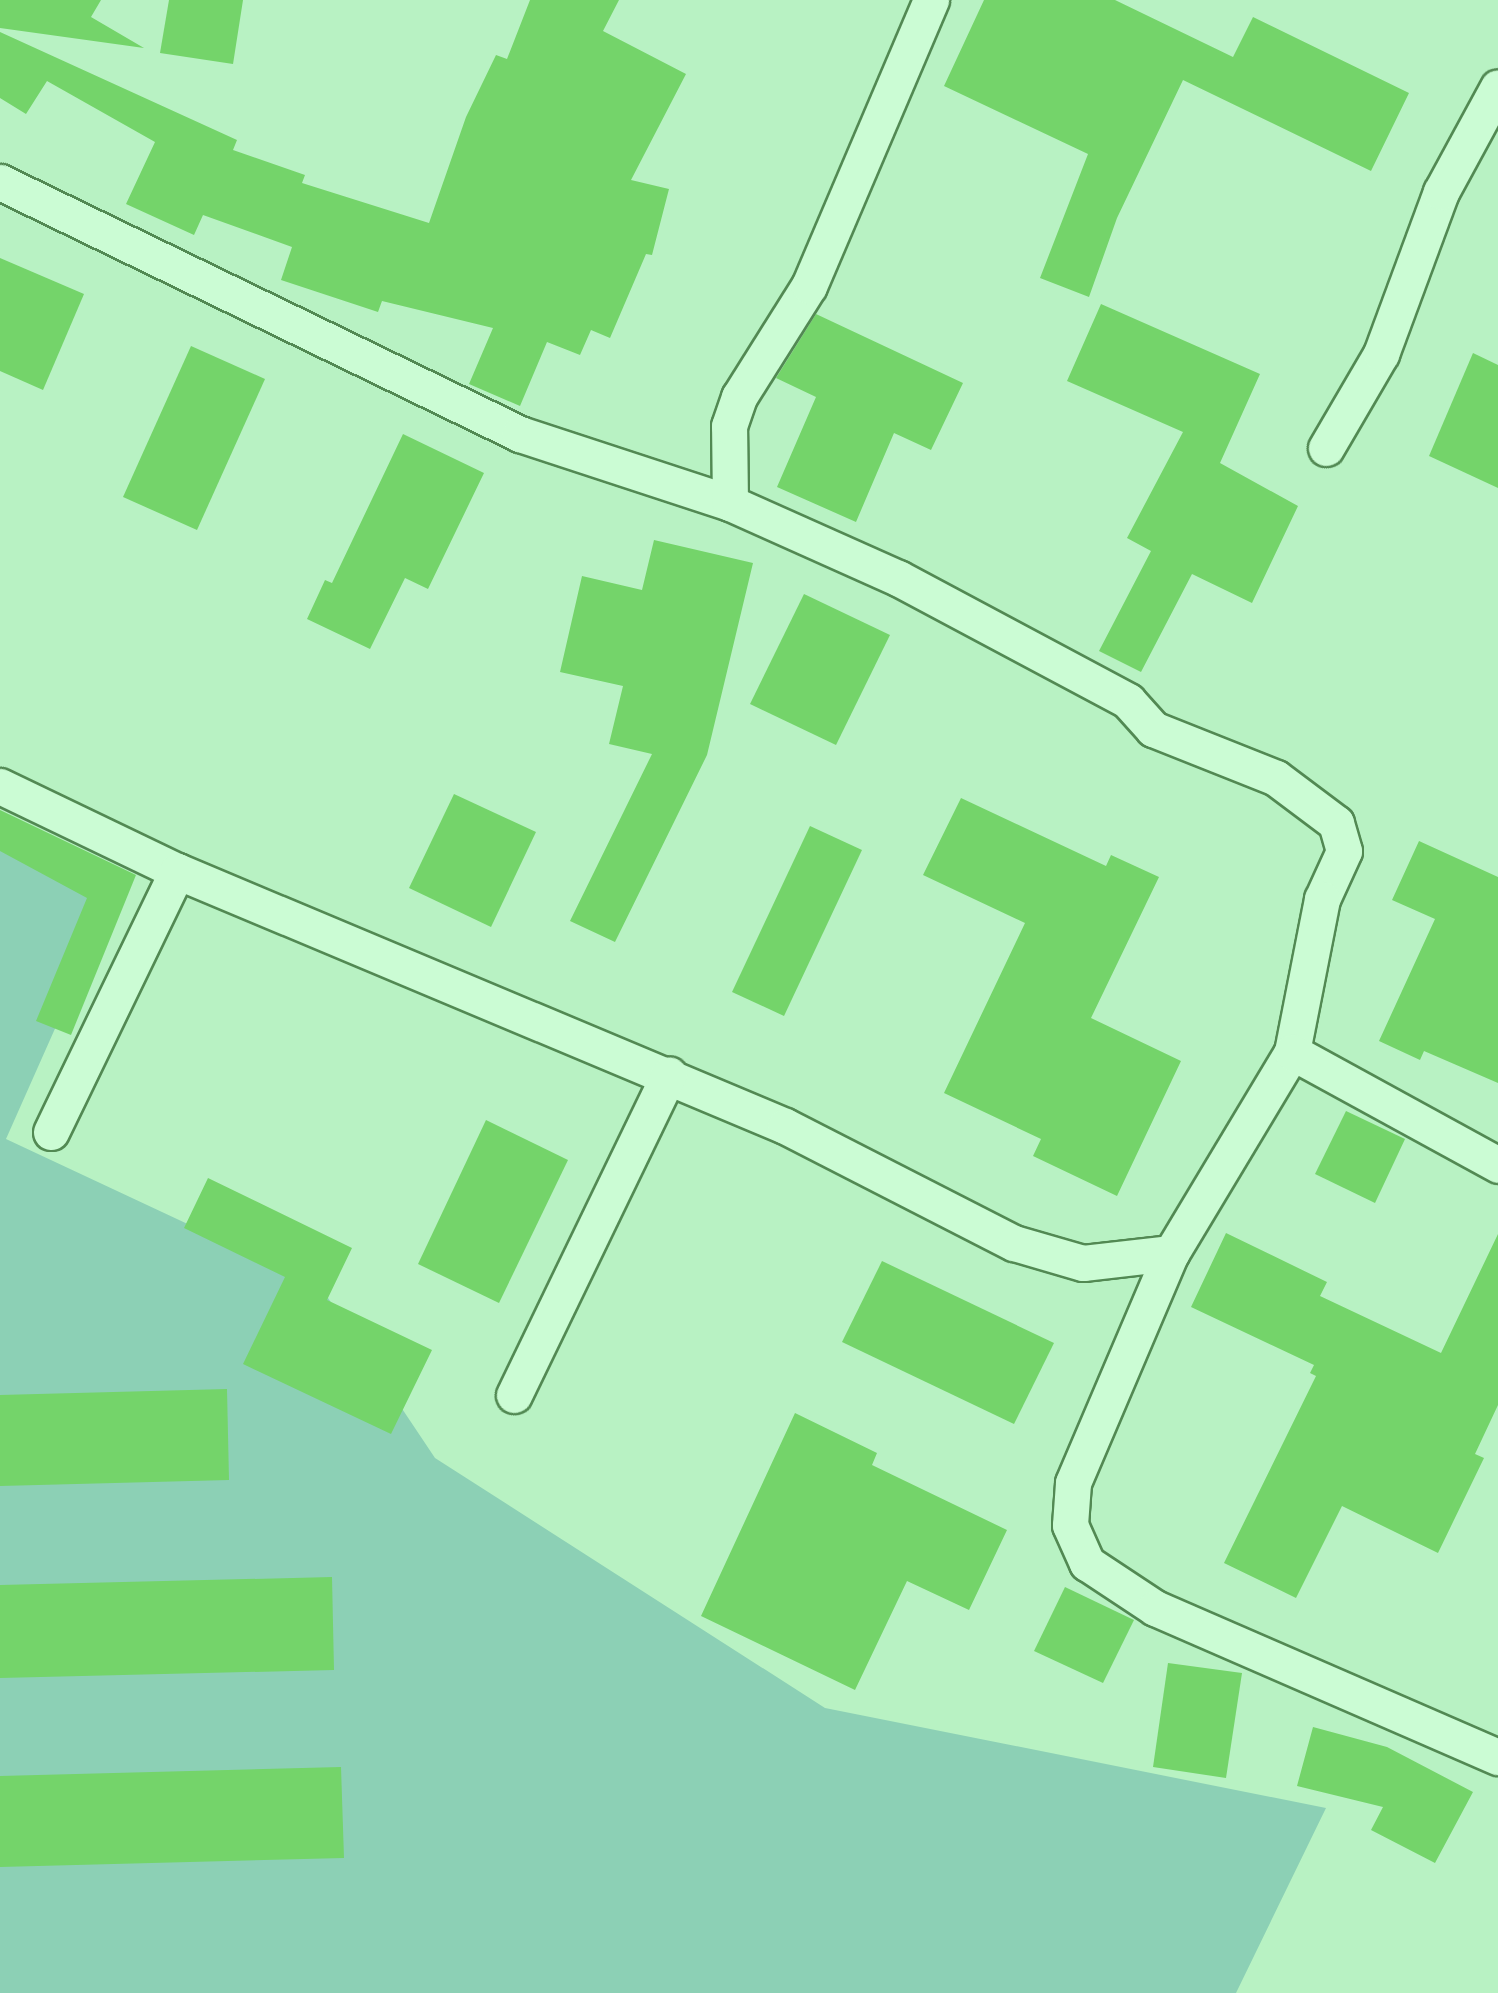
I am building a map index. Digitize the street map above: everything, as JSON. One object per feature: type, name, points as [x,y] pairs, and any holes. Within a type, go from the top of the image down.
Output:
[{"type":"street","points":[[730,503],[729,426],[739,397],[810,286],[931,0]]},
{"type":"street","points":[[1326,448],[1382,354],[1441,192],[1498,87]]},
{"type":"street","points":[[0,182],[520,434],[730,503],[898,578],[1128,700],[1152,729],[1276,778],[1336,823],[1344,851],[1322,899],[1292,1052],[1171,1253],[1073,1484],[1070,1525],[1088,1563],[1154,1608],[1498,1757]]},
{"type":"street","points":[[0,786],[177,871],[670,1075],[1046,1255],[1083,1263],[1171,1253]]},
{"type":"street","points":[[51,1132],[177,871]]},
{"type":"street","points":[[1292,1052],[1498,1164]]},
{"type":"street","points":[[514,1395],[670,1075]]},
{"type":"green space","points":[[0,816],[121,880],[6,1139],[320,1286],[435,1458],[825,1708],[1326,1808],[1236,1993],[0,1993]]},
{"type":"building","points":[[0,0],[101,0],[91,17],[144,48],[0,28]]},
{"type":"building","points":[[169,0],[243,0],[233,64],[160,53]]},
{"type":"building","points":[[530,0],[619,0],[603,31],[686,74],[631,180],[669,189],[652,255],[646,254],[610,338],[591,330],[580,355],[547,342],[520,406],[469,384],[493,328],[382,301],[378,312],[281,280],[292,247],[203,215],[194,235],[126,204],[155,142],[47,81],[26,114],[0,98],[0,32],[237,140],[233,150],[305,175],[302,183],[429,223],[466,117],[496,55],[507,59]]},
{"type":"building","points":[[984,0],[1115,0],[1233,57],[1253,17],[1409,93],[1371,171],[1183,80],[1117,218],[1089,297],[1040,278],[1088,154],[944,86]]},
{"type":"building","points":[[0,258],[84,294],[43,390],[0,371]]},
{"type":"building","points":[[1101,304],[1260,374],[1220,463],[1298,506],[1252,603],[1192,574],[1141,672],[1099,651],[1151,551],[1127,538],[1183,432],[1067,381]]},
{"type":"building","points":[[816,314],[963,383],[931,450],[894,433],[856,522],[777,487],[816,397],[776,378]]},
{"type":"building","points":[[191,346],[265,379],[197,530],[123,497]]},
{"type":"building","points":[[1473,353],[1498,365],[1498,488],[1429,456]]},
{"type":"building","points":[[403,434],[484,473],[428,589],[405,578],[370,649],[307,619],[325,580],[332,583]]},
{"type":"building","points":[[654,540],[753,563],[707,755],[615,942],[570,921],[652,754],[609,744],[623,686],[560,672],[582,576],[642,590]]},
{"type":"building","points":[[804,594],[890,635],[836,745],[750,704]]},
{"type":"building","points":[[454,794],[536,832],[491,927],[409,888]]},
{"type":"building","points":[[961,798],[1106,866],[1111,855],[1159,877],[1091,1018],[1181,1061],[1117,1196],[1033,1156],[1041,1139],[944,1093],[1025,923],[923,875]]},
{"type":"building","points":[[0,810],[136,875],[71,1035],[36,1021],[87,898],[0,851]]},
{"type":"building","points":[[810,826],[862,850],[784,1016],[732,992]]},
{"type":"building","points":[[1419,841],[1498,877],[1498,1083],[1424,1051],[1420,1060],[1379,1041],[1435,919],[1392,900]]},
{"type":"building","points":[[1346,1111],[1405,1139],[1375,1203],[1315,1174]]},
{"type":"building","points":[[486,1120],[568,1160],[499,1303],[418,1264]]},
{"type":"building","points":[[208,1178],[352,1248],[327,1300],[432,1350],[391,1434],[243,1364],[285,1277],[184,1228]]},
{"type":"building","points":[[1226,1233],[1327,1282],[1320,1296],[1441,1353],[1498,1234],[1498,1405],[1475,1454],[1484,1458],[1438,1553],[1342,1506],[1296,1598],[1224,1563],[1316,1376],[1310,1373],[1314,1365],[1191,1307]]},
{"type":"building","points":[[882,1261],[1054,1343],[1014,1424],[842,1342]]},
{"type":"building","points":[[227,1389],[229,1480],[0,1486],[0,1395]]},
{"type":"building","points":[[795,1413],[877,1453],[872,1465],[1007,1530],[969,1610],[907,1581],[855,1690],[701,1616]]},
{"type":"building","points":[[332,1577],[334,1670],[0,1678],[0,1585]]},
{"type":"building","points":[[1065,1587],[1134,1620],[1103,1683],[1034,1651]]},
{"type":"building","points":[[1168,1663],[1242,1673],[1226,1778],[1153,1767]]},
{"type":"building","points":[[1313,1727],[1387,1747],[1473,1792],[1435,1863],[1371,1830],[1383,1807],[1297,1786]]},
{"type":"building","points":[[341,1767],[344,1858],[0,1867],[0,1776]]}]
